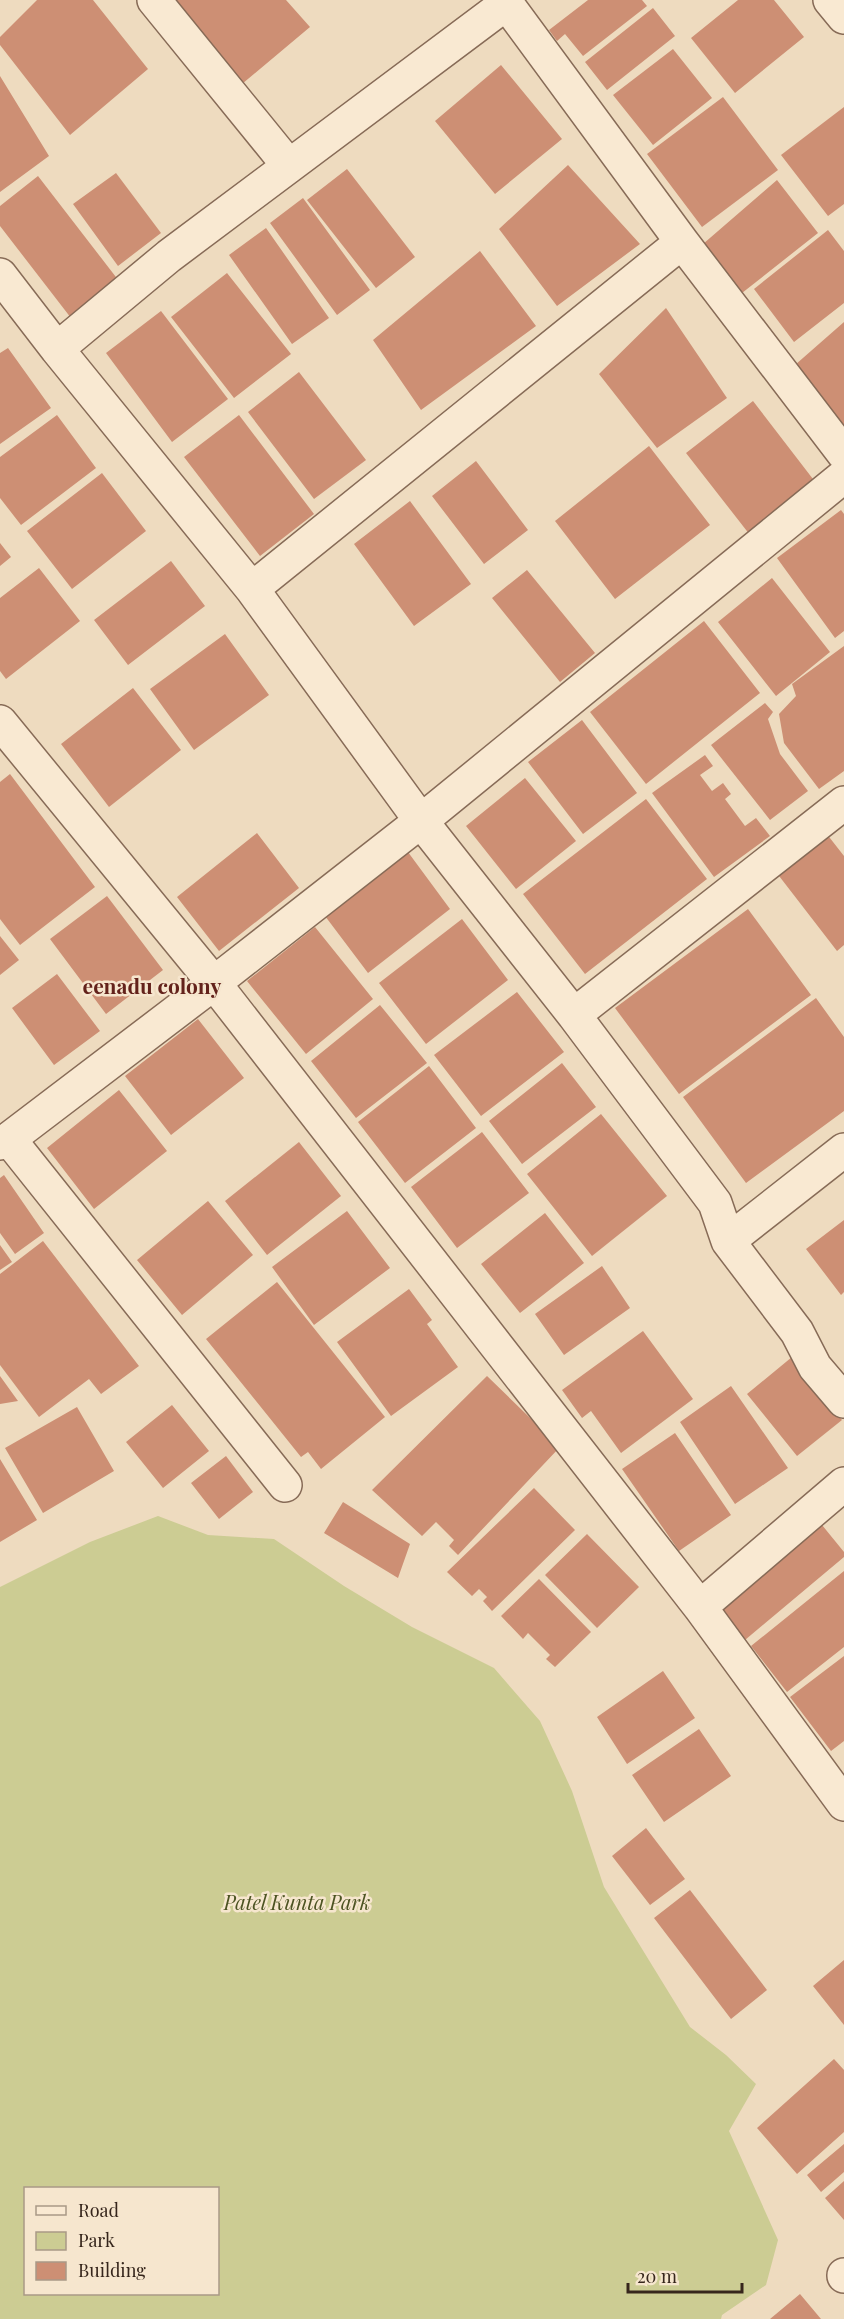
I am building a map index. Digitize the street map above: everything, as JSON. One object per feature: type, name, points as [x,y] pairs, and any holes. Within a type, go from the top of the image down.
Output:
[{"type":"street","points":[[154,0],[289,166]]},
{"type":"street","points":[[830,0],[844,17]]},
{"type":"street","points":[[57,349],[169,256],[506,2],[682,242],[844,454]]},
{"type":"street","points":[[252,589],[682,242]]},
{"type":"street","points":[[0,275],[57,349],[252,589],[421,821],[574,1015],[715,1203],[728,1241],[797,1332],[815,1367],[844,1401]]},
{"type":"street","points":[[285,1485],[4,1141],[214,983],[421,821],[844,476]]},
{"type":"street","points":[[0,722],[214,983],[700,1607],[844,1804]]},
{"type":"street","points":[[574,1015],[844,803]]},
{"type":"street","points":[[728,1241],[844,1149]]},
{"type":"street","points":[[700,1607],[844,1484]]},
{"type":"green space","name":"Patel Kunta Park","points":[[158,1516],[208,1535],[274,1539],[344,1586],[412,1627],[494,1668],[540,1721],[572,1791],[604,1887],[690,2027],[726,2055],[756,2084],[729,2131],[778,2240],[766,2285],[722,2315],[721,2319],[0,2319],[0,1587],[90,1542]]},
{"type":"building","points":[[37,0],[93,0],[148,69],[70,135],[0,45],[0,37]]},
{"type":"building","points":[[163,0],[286,0],[310,27],[236,89]]},
{"type":"building","points":[[588,0],[642,0],[647,6],[583,56],[565,34],[557,41],[549,30]]},
{"type":"building","points":[[738,0],[774,0],[804,37],[735,93],[691,38]]},
{"type":"building","points":[[653,8],[675,36],[607,90],[585,62]]},
{"type":"building","points":[[673,49],[712,98],[653,145],[613,95]]},
{"type":"building","points":[[501,65],[562,139],[495,194],[435,121]]},
{"type":"building","points":[[0,76],[49,156],[0,192]]},
{"type":"building","points":[[723,97],[778,170],[702,227],[647,154]]},
{"type":"building","points":[[844,107],[844,204],[828,216],[781,155]]},
{"type":"building","points":[[568,165],[640,244],[557,306],[499,229]]},
{"type":"building","points":[[347,169],[415,257],[376,288],[307,200]]},
{"type":"building","points":[[116,173],[161,233],[118,266],[73,204]]},
{"type":"building","points":[[38,176],[119,281],[71,318],[0,226],[0,206]]},
{"type":"building","points":[[777,180],[818,233],[742,293],[703,244]]},
{"type":"building","points":[[303,198],[370,290],[337,315],[270,223]]},
{"type":"building","points":[[266,228],[329,318],[292,344],[229,255]]},
{"type":"building","points":[[828,230],[844,251],[844,303],[794,342],[754,289]]},
{"type":"building","points":[[480,251],[536,326],[421,410],[373,340]]},
{"type":"building","points":[[227,273],[291,354],[234,398],[171,317]]},
{"type":"building","points":[[666,308],[727,398],[657,448],[599,374]]},
{"type":"building","points":[[161,311],[228,399],[172,442],[106,353]]},
{"type":"building","points":[[844,322],[844,441],[787,372]]},
{"type":"building","points":[[8,348],[51,408],[0,444],[0,353]]},
{"type":"building","points":[[299,372],[366,460],[314,499],[248,412]]},
{"type":"building","points":[[753,401],[816,483],[750,535],[686,453]]},
{"type":"building","points":[[57,415],[96,468],[21,525],[0,498],[0,457]]},
{"type":"building","points":[[239,415],[314,514],[260,556],[184,457]]},
{"type":"building","points":[[649,446],[710,525],[615,599],[555,521]]},
{"type":"building","points":[[476,461],[528,530],[484,564],[432,496]]},
{"type":"building","points":[[102,473],[146,531],[72,589],[27,531]]},
{"type":"building","points":[[410,501],[471,584],[414,626],[354,544]]},
{"type":"building","points":[[841,510],[844,514],[844,631],[835,638],[777,558]]},
{"type":"building","points":[[0,543],[11,557],[0,566]]},
{"type":"building","points":[[171,561],[205,606],[128,665],[94,620]]},
{"type":"building","points":[[39,568],[80,621],[6,679],[0,671],[0,598]]},
{"type":"building","points":[[527,570],[595,653],[560,682],[492,598]]},
{"type":"building","points":[[772,578],[830,652],[776,696],[718,622]]},
{"type":"building","points":[[704,621],[760,693],[646,784],[590,712]]},
{"type":"building","points":[[225,634],[269,695],[194,750],[150,689]]},
{"type":"building","points":[[844,646],[844,771],[819,789],[784,743],[779,714],[796,696],[792,684]]},
{"type":"building","points":[[133,688],[181,750],[109,807],[61,744]]},
{"type":"building","points":[[765,703],[773,712],[768,719],[780,754],[808,791],[770,820],[711,745]]},
{"type":"building","points":[[582,720],[637,793],[583,834],[528,762]]},
{"type":"building","points":[[705,755],[713,766],[700,775],[712,791],[723,783],[731,794],[725,799],[745,826],[756,818],[770,836],[714,877],[652,793]]},
{"type":"building","points":[[10,774],[95,887],[20,945],[0,919],[0,782]]},
{"type":"building","points":[[525,778],[576,841],[516,889],[466,826]]},
{"type":"building","points":[[646,799],[707,879],[585,974],[523,894]]},
{"type":"building","points":[[257,833],[299,888],[219,951],[177,897]]},
{"type":"building","points":[[826,833],[844,856],[844,945],[837,951],[776,872]]},
{"type":"building","points":[[405,848],[450,909],[368,973],[322,912]]},
{"type":"building","points":[[107,896],[163,970],[106,1014],[50,939]]},
{"type":"building","points":[[748,909],[811,995],[679,1094],[615,1008]]},
{"type":"building","points":[[462,919],[508,980],[426,1044],[379,983]]},
{"type":"building","points":[[315,927],[373,999],[306,1054],[247,981]]},
{"type":"building","points":[[0,936],[19,960],[0,975]]},
{"type":"building","points":[[57,974],[100,1031],[54,1065],[12,1008]]},
{"type":"building","points":[[517,992],[564,1052],[481,1116],[434,1055]]},
{"type":"building","points":[[816,998],[844,1037],[844,1111],[746,1183],[683,1097]]},
{"type":"building","points":[[380,1005],[427,1063],[356,1118],[311,1061]]},
{"type":"building","points":[[198,1019],[244,1078],[171,1135],[125,1076]]},
{"type":"building","points":[[562,1063],[596,1107],[522,1164],[489,1121]]},
{"type":"building","points":[[429,1066],[476,1128],[405,1183],[358,1122]]},
{"type":"building","points":[[119,1090],[167,1151],[94,1209],[47,1148]]},
{"type":"building","points":[[601,1114],[667,1196],[592,1256],[527,1174]]},
{"type":"building","points":[[482,1132],[529,1193],[457,1248],[411,1187]]},
{"type":"building","points":[[299,1142],[341,1196],[267,1255],[225,1201]]},
{"type":"building","points":[[4,1175],[44,1233],[15,1254],[0,1233],[0,1178]]},
{"type":"building","points":[[208,1201],[253,1255],[182,1315],[137,1260]]},
{"type":"building","points":[[347,1211],[390,1268],[314,1325],[272,1267]]},
{"type":"building","points":[[545,1213],[584,1263],[520,1313],[481,1264]]},
{"type":"building","points":[[844,1220],[844,1292],[841,1295],[806,1249]]},
{"type":"building","points":[[43,1241],[139,1366],[101,1394],[89,1379],[39,1417],[0,1365],[0,1274]]},
{"type":"building","points":[[0,1245],[12,1262],[0,1270]]},
{"type":"building","points":[[602,1266],[630,1308],[564,1355],[535,1314]]},
{"type":"building","points":[[277,1282],[385,1417],[321,1469],[308,1452],[301,1457],[206,1339]]},
{"type":"building","points":[[409,1289],[432,1320],[427,1324],[458,1367],[391,1416],[337,1342]]},
{"type":"building","points":[[643,1331],[693,1399],[621,1453],[591,1411],[582,1418],[562,1390]]},
{"type":"building","points":[[792,1357],[842,1420],[797,1456],[747,1394]]},
{"type":"building","points":[[0,1376],[18,1401],[0,1404]]},
{"type":"building","points":[[487,1376],[560,1447],[458,1555],[449,1546],[454,1540],[436,1522],[422,1536],[372,1490]]},
{"type":"building","points":[[731,1386],[788,1468],[735,1504],[680,1422]]},
{"type":"building","points":[[172,1405],[209,1451],[163,1488],[126,1442]]},
{"type":"building","points":[[77,1407],[114,1471],[43,1513],[5,1448]]},
{"type":"building","points":[[675,1433],[731,1515],[679,1551],[622,1469]]},
{"type":"building","points":[[226,1456],[253,1492],[219,1519],[191,1483]]},
{"type":"building","points":[[0,1459],[37,1520],[0,1542]]},
{"type":"building","points":[[534,1488],[575,1530],[492,1611],[483,1601],[487,1597],[479,1589],[472,1596],[447,1572]]},
{"type":"building","points":[[343,1502],[410,1544],[398,1578],[324,1533]]},
{"type":"building","points":[[822,1525],[844,1552],[844,1557],[745,1640],[720,1610]]},
{"type":"building","points":[[587,1534],[639,1587],[597,1628],[545,1575]]},
{"type":"building","points":[[844,1571],[844,1647],[787,1692],[751,1646]]},
{"type":"building","points":[[539,1579],[591,1632],[555,1667],[546,1659],[550,1655],[528,1633],[523,1639],[501,1616]]},
{"type":"building","points":[[844,1656],[844,1741],[831,1751],[790,1697]]},
{"type":"building","points":[[663,1671],[695,1718],[627,1764],[597,1717]]},
{"type":"building","points":[[699,1729],[731,1776],[664,1822],[632,1775]]},
{"type":"building","points":[[646,1828],[685,1879],[650,1905],[612,1856]]},
{"type":"building","points":[[690,1890],[767,1990],[731,2019],[654,1918]]},
{"type":"building","points":[[844,1960],[844,2025],[813,1986]]},
{"type":"building","points":[[834,2059],[844,2070],[844,2132],[797,2174],[757,2128]]},
{"type":"building","points":[[844,2144],[844,2172],[821,2192],[807,2175]]},
{"type":"building","points":[[844,2181],[844,2220],[825,2198]]},
{"type":"building","points":[[800,2294],[821,2319],[770,2319]]},
{"type":"district","name":"eenadu colony","points":[[152,987]]}]
